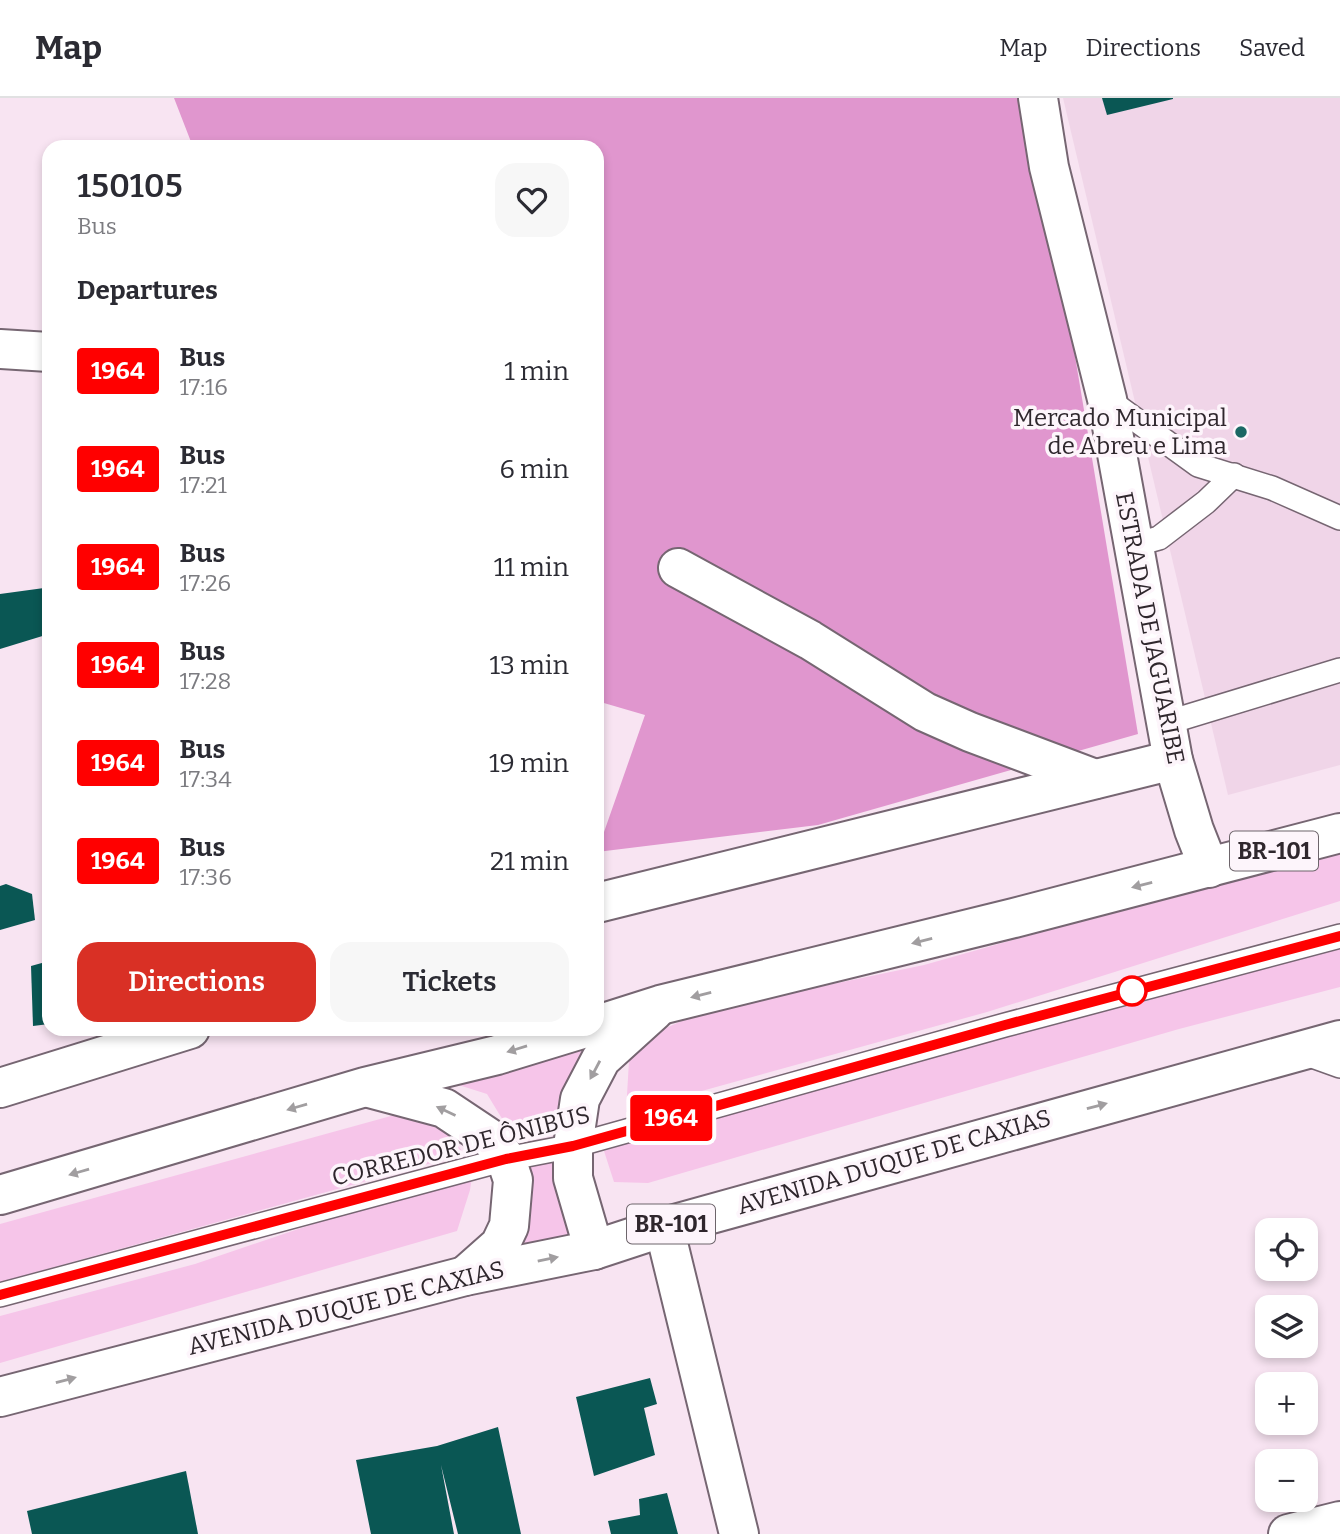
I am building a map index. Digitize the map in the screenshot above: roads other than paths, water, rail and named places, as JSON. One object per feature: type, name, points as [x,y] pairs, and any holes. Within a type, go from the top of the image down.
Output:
[{"type":"main road","name":"ESTRADA DE JAGUARIBE","points":[[1038,98],[1049,167],[1107,399],[1173,760],[1194,830],[1209,868]]},
{"type":"main road","points":[[0,349],[42,352]]},
{"type":"main road","points":[[678,568],[810,640],[925,712],[1096,779]]},
{"type":"main road","points":[[604,901],[1173,760]]},
{"type":"main road","name":"BR-101","points":[[604,1023],[660,1005],[1340,833]]},
{"type":"main road","points":[[594,1250],[573,1178],[573,1146],[580,1099],[601,1059],[660,1005]]},
{"type":"main road","points":[[0,1088],[167,1036]]},
{"type":"main road","points":[[0,1195],[365,1087],[497,1055],[559,1036]]},
{"type":"main road","name":"AVENIDA DUQUE DE CAXIAS","points":[[0,1397],[465,1276],[594,1250],[664,1227],[1340,1040]]},
{"type":"main road","points":[[365,1087],[444,1108],[492,1140],[506,1159],[513,1180],[509,1226],[500,1245],[465,1276]]},
{"type":"main road","points":[[664,1227],[739,1534]]},
{"type":"main road","points":[[1288,1534],[1340,1521]]},
{"type":"lane","points":[[1107,399],[1198,465],[1272,488],[1340,518]]},
{"type":"lane","points":[[1134,545],[1159,538],[1206,502],[1234,475]]},
{"type":"lane","points":[[1166,723],[1340,670]]},
{"type":"lane","name":"CORREDOR DE ÔNIBUS","points":[[0,1295],[506,1159],[573,1146],[1005,1025],[1340,936]]},
{"type":"lane","points":[[1298,1051],[1340,1066]]},
{"type":"place","name":"Mercado Municipal de Abreu e Lima","points":[[1241,432]]}]
